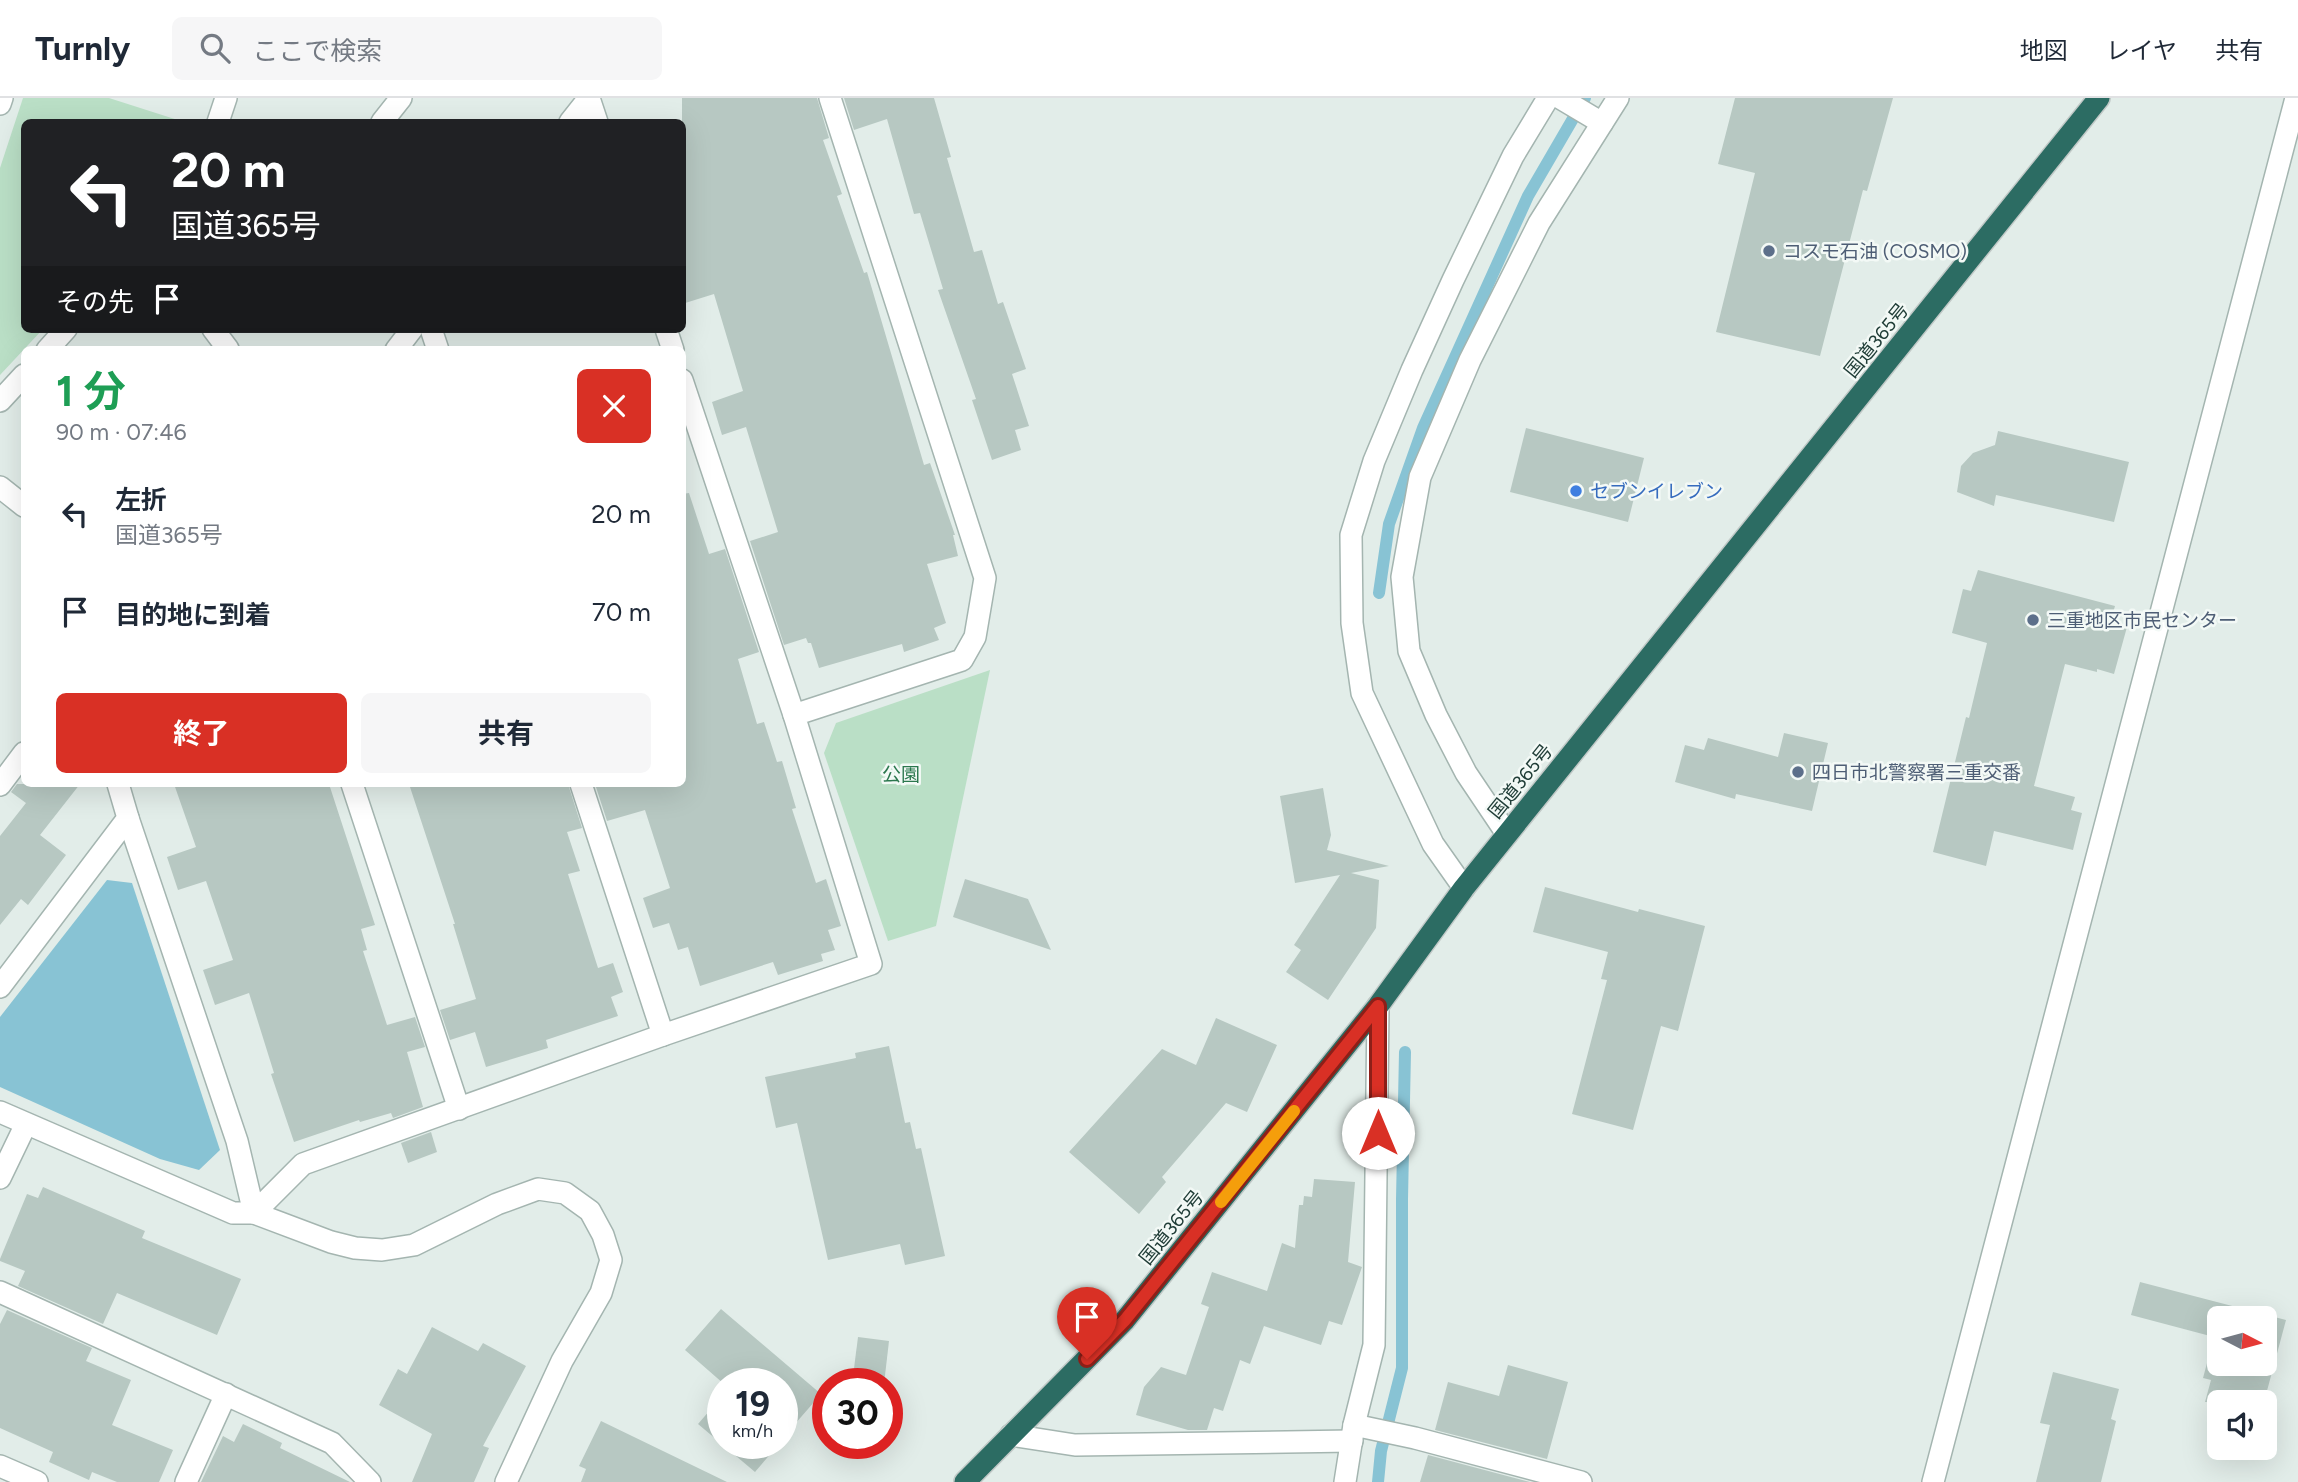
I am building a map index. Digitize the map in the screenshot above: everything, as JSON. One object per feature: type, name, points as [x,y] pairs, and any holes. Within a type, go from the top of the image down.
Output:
[{"type":"highway","name":"国道365号","points":[[965,1482],[1125,1320],[1378,1006],[1507,834],[2099,98]]},
{"type":"street","points":[[0,104],[2,98]]},
{"type":"street","points":[[219,119],[226,98]]},
{"type":"street","points":[[384,119],[401,98]]},
{"type":"street","points":[[572,119],[589,98],[596,119]]},
{"type":"street","points":[[794,715],[962,660],[975,637],[985,578],[830,98]]},
{"type":"street","points":[[1464,888],[1433,844],[1362,693],[1352,623],[1351,535],[1374,461],[1412,370],[1513,156],[1548,98]]},
{"type":"street","points":[[1560,98],[1602,123]]},
{"type":"street","points":[[1507,834],[1466,773],[1436,715],[1409,651],[1402,577],[1420,477],[1470,360],[1539,223],[1618,98]]},
{"type":"street","points":[[1933,1482],[2296,98]]},
{"type":"street","points":[[51,346],[62,333]]},
{"type":"street","points":[[0,401],[21,378]]},
{"type":"street","points":[[254,1213],[303,1164],[663,1035],[871,964],[794,715],[686,392]]},
{"type":"street","points":[[0,487],[21,504]]},
{"type":"street","points":[[0,785],[21,757]]},
{"type":"street","points":[[119,787],[237,1141],[254,1213]]},
{"type":"street","points":[[353,787],[459,1108]]},
{"type":"street","points":[[582,787],[663,1035]]},
{"type":"street","points":[[0,986],[128,818]]},
{"type":"street","points":[[1345,1482],[1374,1345],[1378,1006]]},
{"type":"street","points":[[0,1112],[233,1213],[254,1213],[331,1242],[355,1248],[382,1250],[414,1245],[497,1204],[538,1189],[565,1193],[590,1210],[603,1235],[611,1260],[601,1293],[562,1361],[506,1482]]},
{"type":"street","points":[[0,1178],[26,1124]]},
{"type":"street","points":[[0,1292],[332,1443],[370,1482]]},
{"type":"street","points":[[187,1482],[226,1394]]},
{"type":"street","points":[[1011,1435],[1075,1445],[1355,1431],[1415,1438],[1581,1482]]},
{"type":"street","points":[[0,1466],[27,1480]]},
{"type":"green space","points":[[23,98],[109,98],[175,119],[21,119],[21,333],[39,333],[27,346],[21,346],[21,353],[0,375],[0,168]]},
{"type":"green space","name":"公園","points":[[990,670],[936,926],[888,941],[824,753],[836,723]]},
{"type":"water","points":[[107,880],[132,883],[220,1150],[199,1170],[160,1159],[0,1087],[0,1017]]},
{"type":"building","points":[[682,98],[817,98],[829,138],[823,140],[842,194],[837,196],[864,273],[867,272],[924,465],[930,463],[955,535],[958,556],[927,564],[946,623],[934,628],[939,640],[904,652],[902,644],[819,668],[811,643],[808,643],[806,638],[784,645],[750,541],[778,532],[746,427],[722,435],[712,402],[743,391],[714,294],[686,303],[686,119],[682,119]]},
{"type":"building","points":[[844,98],[934,98],[951,157],[947,158],[974,252],[982,250],[998,304],[1003,302],[1026,369],[1012,374],[1029,426],[1015,430],[1021,450],[992,460],[972,400],[976,399],[938,290],[943,289],[920,213],[914,214],[887,119],[854,130]]},
{"type":"building","points":[[1735,98],[1893,98],[1867,191],[1863,190],[1820,356],[1716,332],[1755,173],[1718,164]]},
{"type":"building","points":[[1526,428],[1644,458],[1628,522],[1510,492]]},
{"type":"building","points":[[1998,431],[2129,462],[2114,522],[1996,495],[1994,506],[1957,492],[1961,466],[1973,453],[1995,445]]},
{"type":"building","points":[[686,493],[689,493],[709,554],[725,549],[759,652],[738,659],[757,724],[764,722],[777,762],[782,761],[796,808],[792,809],[816,883],[826,879],[841,926],[828,930],[835,950],[821,954],[823,961],[778,975],[773,962],[700,986],[688,947],[678,950],[669,923],[653,928],[643,898],[670,888],[645,810],[607,821],[596,787],[686,787]]},
{"type":"building","points":[[1978,570],[2115,606],[2110,623],[2127,627],[2114,674],[2065,664],[2034,786],[2075,797],[2071,810],[2082,813],[2073,850],[1994,831],[1986,866],[1933,852],[1987,643],[1952,633],[1963,589],[1971,591]]},
{"type":"building","points":[[1784,733],[1828,743],[1812,811],[1736,794],[1735,799],[1675,782],[1685,745],[1704,750],[1708,738],[1778,757]]},
{"type":"building","points":[[17,784],[21,784],[21,787],[78,787],[40,835],[66,855],[28,905],[21,899],[0,925],[0,836],[26,803],[11,792]]},
{"type":"building","points":[[175,787],[330,787],[375,925],[361,929],[367,950],[363,951],[387,1025],[415,1017],[425,1047],[407,1052],[423,1107],[393,1118],[391,1113],[360,1122],[359,1120],[294,1142],[271,1074],[274,1073],[249,993],[215,1005],[203,970],[233,960],[206,881],[178,890],[167,857],[196,847]]},
{"type":"building","points":[[410,787],[569,787],[582,828],[567,832],[580,871],[568,874],[598,968],[613,963],[623,992],[611,997],[618,1016],[546,1040],[548,1048],[486,1067],[475,1032],[450,1040],[440,1010],[476,999],[455,924]]},
{"type":"building","points":[[1323,788],[1331,835],[1327,850],[1389,866],[1351,873],[1379,880],[1376,928],[1328,1000],[1286,972],[1301,950],[1294,945],[1340,875],[1295,883],[1280,796]]},
{"type":"building","points":[[965,879],[1028,899],[1051,950],[953,917]]},
{"type":"building","points":[[1545,887],[1638,912],[1639,909],[1705,926],[1678,1031],[1661,1026],[1633,1130],[1572,1114],[1607,980],[1601,979],[1608,952],[1533,932]]},
{"type":"building","points":[[1216,1018],[1277,1045],[1247,1112],[1226,1103],[1162,1177],[1166,1182],[1139,1214],[1069,1152],[1162,1049],[1196,1065]]},
{"type":"building","points":[[889,1046],[905,1123],[910,1122],[916,1149],[921,1148],[945,1256],[905,1265],[900,1244],[828,1260],[797,1123],[776,1128],[765,1077],[856,1058],[855,1053]]},
{"type":"building","points":[[431,1132],[437,1152],[408,1163],[401,1143]]},
{"type":"building","points":[[1314,1179],[1355,1182],[1348,1262],[1362,1267],[1342,1325],[1329,1321],[1321,1345],[1264,1326],[1250,1364],[1240,1360],[1223,1411],[1214,1408],[1207,1430],[1188,1430],[1136,1415],[1144,1387],[1161,1367],[1186,1375],[1209,1307],[1201,1304],[1212,1272],[1267,1291],[1282,1243],[1295,1248],[1299,1205],[1303,1205],[1304,1196],[1312,1197]]},
{"type":"building","points":[[43,1187],[145,1231],[142,1238],[241,1279],[217,1335],[117,1293],[103,1324],[18,1286],[25,1271],[0,1259],[27,1194],[38,1198]]},
{"type":"building","points":[[2140,1282],[2232,1306],[2207,1306],[2207,1335],[2131,1315]]},
{"type":"building","points":[[721,1309],[790,1368],[707,1369],[685,1350]]},
{"type":"building","points":[[7,1310],[92,1348],[86,1361],[131,1380],[112,1425],[173,1450],[159,1482],[117,1482],[92,1472],[89,1480],[49,1462],[53,1452],[0,1428],[0,1324]]},
{"type":"building","points":[[2277,1318],[2286,1320],[2277,1354]]},
{"type":"building","points":[[432,1327],[478,1351],[483,1343],[526,1366],[483,1446],[489,1448],[474,1482],[412,1482],[432,1434],[379,1405],[398,1369],[407,1374]]},
{"type":"building","points":[[858,1337],[889,1341],[886,1368],[854,1368]]},
{"type":"building","points":[[2207,1363],[2207,1376],[2271,1376],[2267,1390],[2208,1390],[2211,1380],[2203,1378]]},
{"type":"building","points":[[1508,1365],[1568,1382],[1547,1459],[1435,1430],[1448,1382],[1499,1396]]},
{"type":"building","points":[[2053,1372],[2119,1389],[2111,1419],[2116,1421],[2101,1482],[2036,1482],[2050,1425],[2040,1423]]},
{"type":"building","points":[[798,1374],[812,1386],[812,1404],[798,1421]]},
{"type":"building","points":[[707,1414],[707,1432],[698,1424]]},
{"type":"building","points":[[601,1421],[727,1482],[581,1482],[586,1469],[579,1466]]},
{"type":"building","points":[[243,1424],[282,1443],[280,1448],[350,1482],[201,1482],[223,1436],[234,1442]]},
{"type":"building","points":[[1428,1455],[1530,1482],[1420,1482]]},
{"type":"building","points":[[740,1459],[766,1459],[755,1472]]},
{"type":"waterway","points":[[1379,593],[1389,524],[1423,428],[1528,196],[1585,98]]},
{"type":"waterway","points":[[1378,1482],[1381,1451],[1402,1368],[1405,1052]]},
{"type":"slow traffic","points":[[1221,1202],[1294,1111]]},
{"type":"place","name":"コスモ石油 (COSMO)","points":[[1769,251]]},
{"type":"place","name":"セブンイレブン","points":[[1576,491]]},
{"type":"place","name":"三重地区市民センター","points":[[2033,620]]},
{"type":"place","name":"四日市北警察署三重交番","points":[[1798,772]]},
{"type":"route","points":[[1087,1359],[1125,1320],[1378,1006],[1378,1133]]}]
